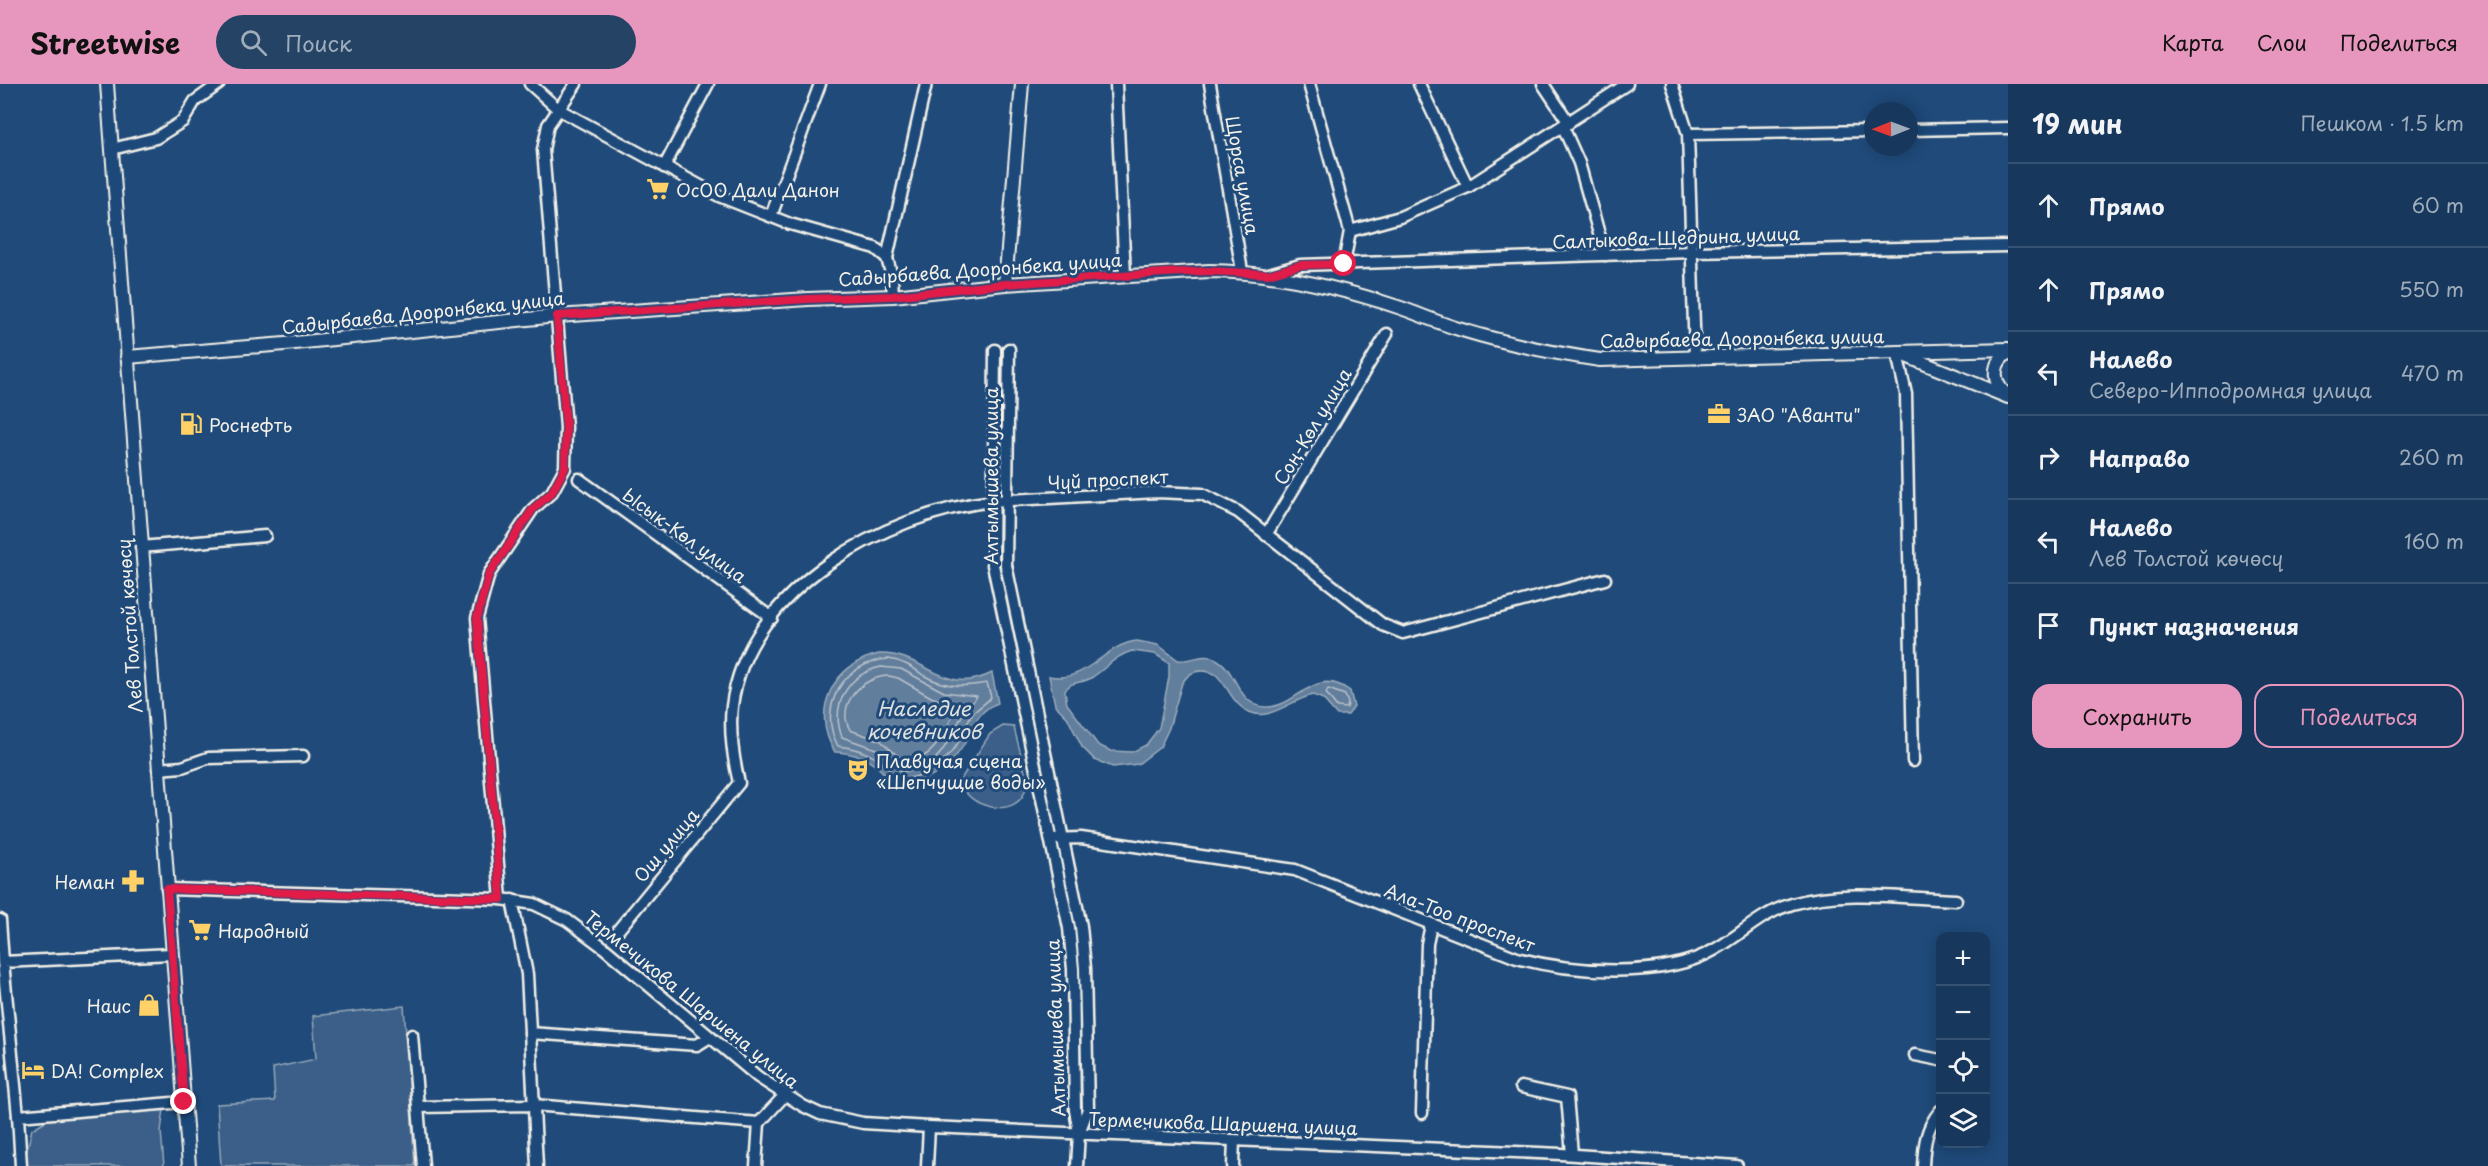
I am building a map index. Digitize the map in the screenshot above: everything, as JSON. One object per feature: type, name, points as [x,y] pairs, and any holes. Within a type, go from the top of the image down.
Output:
[{"type":"main road","name":"Лев Толстой көчөсү","points":[[107,84],[189,1166]]},
{"type":"main road","points":[[1005,284],[1023,84]]},
{"type":"main road","name":"Садырбаева Дооронбека улица","points":[[128,357],[285,344],[557,316],[808,299],[892,296],[1005,284],[1125,276],[1242,271],[1305,280],[1459,330],[1534,350],[1600,360],[2008,351]]},
{"type":"main road","points":[[2008,351],[1997,365],[1996,373],[1997,384],[2008,396]]},
{"type":"main road","name":"Садырбаева Дооронбека улица","points":[[1897,353],[2008,396]]},
{"type":"street","points":[[112,149],[156,138],[183,121],[195,101],[219,84]]},
{"type":"street","points":[[530,84],[558,109],[719,196],[771,216],[875,248],[887,258]]},
{"type":"street","points":[[537,1166],[527,974],[506,899],[477,618],[489,574],[533,509],[552,492],[565,468],[566,427],[543,150],[548,124],[576,84]]},
{"type":"street","points":[[664,167],[708,84]]},
{"type":"street","points":[[771,216],[820,84]]},
{"type":"street","points":[[892,296],[892,277],[887,258],[926,84]]},
{"type":"street","points":[[1116,84],[1125,276]]},
{"type":"street","name":"Щорса улица","points":[[1210,84],[1242,271]]},
{"type":"street","points":[[1310,84],[1350,231],[1344,264]]},
{"type":"street","points":[[1419,84],[1467,187]]},
{"type":"street","points":[[1543,84],[1566,125],[1605,255]]},
{"type":"street","points":[[1350,231],[1400,217],[1467,187],[1627,84]]},
{"type":"street","points":[[1672,84],[1688,134],[1695,358]]},
{"type":"street","points":[[1918,130],[2008,128]]},
{"type":"street","points":[[1688,134],[1864,131]]},
{"type":"street","name":"Салтыкова-Щедрина улица","points":[[1269,274],[1300,265],[1692,252],[2008,246]]},
{"type":"street","name":"Соң-Көл улица","points":[[1266,535],[1387,334]]},
{"type":"street","name":"Алтымышева улица","points":[[1009,349],[1005,548],[1009,580],[1081,926],[1085,968],[1088,1109],[1079,1133]]},
{"type":"street","name":"Алтымышева улица","points":[[995,350],[993,565],[1069,928],[1073,969],[1075,1110],[1079,1133]]},
{"type":"street","points":[[1897,353],[1905,394],[1913,761]]},
{"type":"street","name":"Ысык-Көл улица","points":[[579,479],[772,618]]},
{"type":"street","name":"Чүй проспект","points":[[739,783],[732,745],[732,704],[745,662],[772,618],[809,579],[869,538],[906,521],[945,508],[1006,500],[1189,492],[1227,505],[1383,625],[1403,633],[1605,579]]},
{"type":"street","points":[[141,547],[265,536]]},
{"type":"street","points":[[158,769],[182,767],[208,758],[303,756]]},
{"type":"street","name":"Ош улица","points":[[619,929],[739,783]]},
{"type":"street","name":"Ала-Тоо проспект","points":[[1051,839],[1064,837],[1277,866],[1319,879],[1431,925],[1534,963],[1643,970],[1680,965],[1699,958],[1772,911],[1805,901],[1839,897],[1956,900]]},
{"type":"street","name":"Термечикова Шаршена улица","points":[[167,889],[506,899],[534,904],[567,920],[603,947],[784,1096],[820,1114],[841,1119],[929,1127],[1567,1154],[1737,1166]]},
{"type":"street","points":[[0,920],[21,1166]]},
{"type":"street","points":[[1422,1113],[1427,944],[1431,925]]},
{"type":"street","points":[[3,962],[172,954]]},
{"type":"street","points":[[530,1033],[697,1045],[710,1037]]},
{"type":"street","points":[[412,1035],[423,1166]]},
{"type":"street","points":[[1915,1055],[1936,1059]]},
{"type":"street","points":[[1521,1087],[1567,1097],[1567,1154],[1560,1166]]},
{"type":"street","points":[[756,1166],[759,1123],[784,1096]]},
{"type":"street","points":[[18,1116],[184,1102]]},
{"type":"street","points":[[418,1107],[533,1105],[759,1123]]},
{"type":"street","points":[[1923,1166],[1924,1142],[1936,1117]]},
{"type":"street","points":[[927,1166],[929,1127]]},
{"type":"street","points":[[1077,1166],[1079,1133]]},
{"type":"street","points":[[1233,1166],[1234,1140]]},
{"type":"shaded area","points":[[1003,726],[1014,727],[1024,766],[1026,787],[1022,798],[1013,804],[992,807],[980,804],[971,798],[964,789],[961,779],[990,734]]},
{"type":"shaded area","points":[[404,1006],[415,1166],[221,1166],[217,1104],[275,1101],[273,1068],[316,1059],[313,1016]]},
{"type":"shaded area","points":[[164,1109],[161,1131],[164,1166],[27,1166],[26,1154],[32,1129],[52,1117]]},
{"type":"water","points":[[1137,641],[1158,645],[1178,660],[1205,656],[1214,658],[1228,669],[1248,699],[1265,707],[1286,702],[1315,685],[1326,682],[1337,684],[1350,691],[1354,707],[1348,715],[1337,715],[1323,699],[1313,695],[1276,711],[1257,714],[1238,704],[1215,674],[1196,671],[1182,683],[1169,728],[1160,747],[1138,764],[1113,767],[1095,760],[1082,747],[1067,717],[1055,705],[1049,676],[1062,677],[1074,674],[1125,644]],"holes":[[[1132,651],[1155,654],[1169,663],[1169,677],[1159,728],[1146,745],[1132,752],[1111,751],[1098,745],[1067,704],[1065,691],[1073,684],[1091,678],[1126,653]]]},
{"type":"water","name":"Наследие кочевников","points":[[879,654],[895,655],[947,677],[960,680],[975,679],[992,673],[998,703],[981,714],[960,751],[944,768],[916,782],[893,786],[876,765],[853,754],[835,752],[828,736],[825,721],[826,705],[830,691],[838,678],[849,667]]},
{"type":"place","name":"ОсОО Дали Данон","points":[[658,189]]},
{"type":"place","name":"ЗАО \"Аванти\"","points":[[1719,414]]},
{"type":"place","name":"Роснефть","points":[[191,424]]},
{"type":"place","name":"Плавучая сцена «Шепчущие воды»","points":[[858,770]]},
{"type":"place","name":"Неман","points":[[133,881]]},
{"type":"place","name":"Народный","points":[[200,930]]},
{"type":"place","name":"Наис","points":[[149,1005]]},
{"type":"place","name":"DA! Complex","points":[[33,1070]]},
{"type":"route","points":[[184,1102],[167,889],[501,899],[477,618],[489,574],[533,509],[552,492],[565,468],[566,427],[557,316],[808,299],[892,296],[1005,284],[1164,273],[1242,271],[1269,274],[1300,265],[1344,264]]}]
